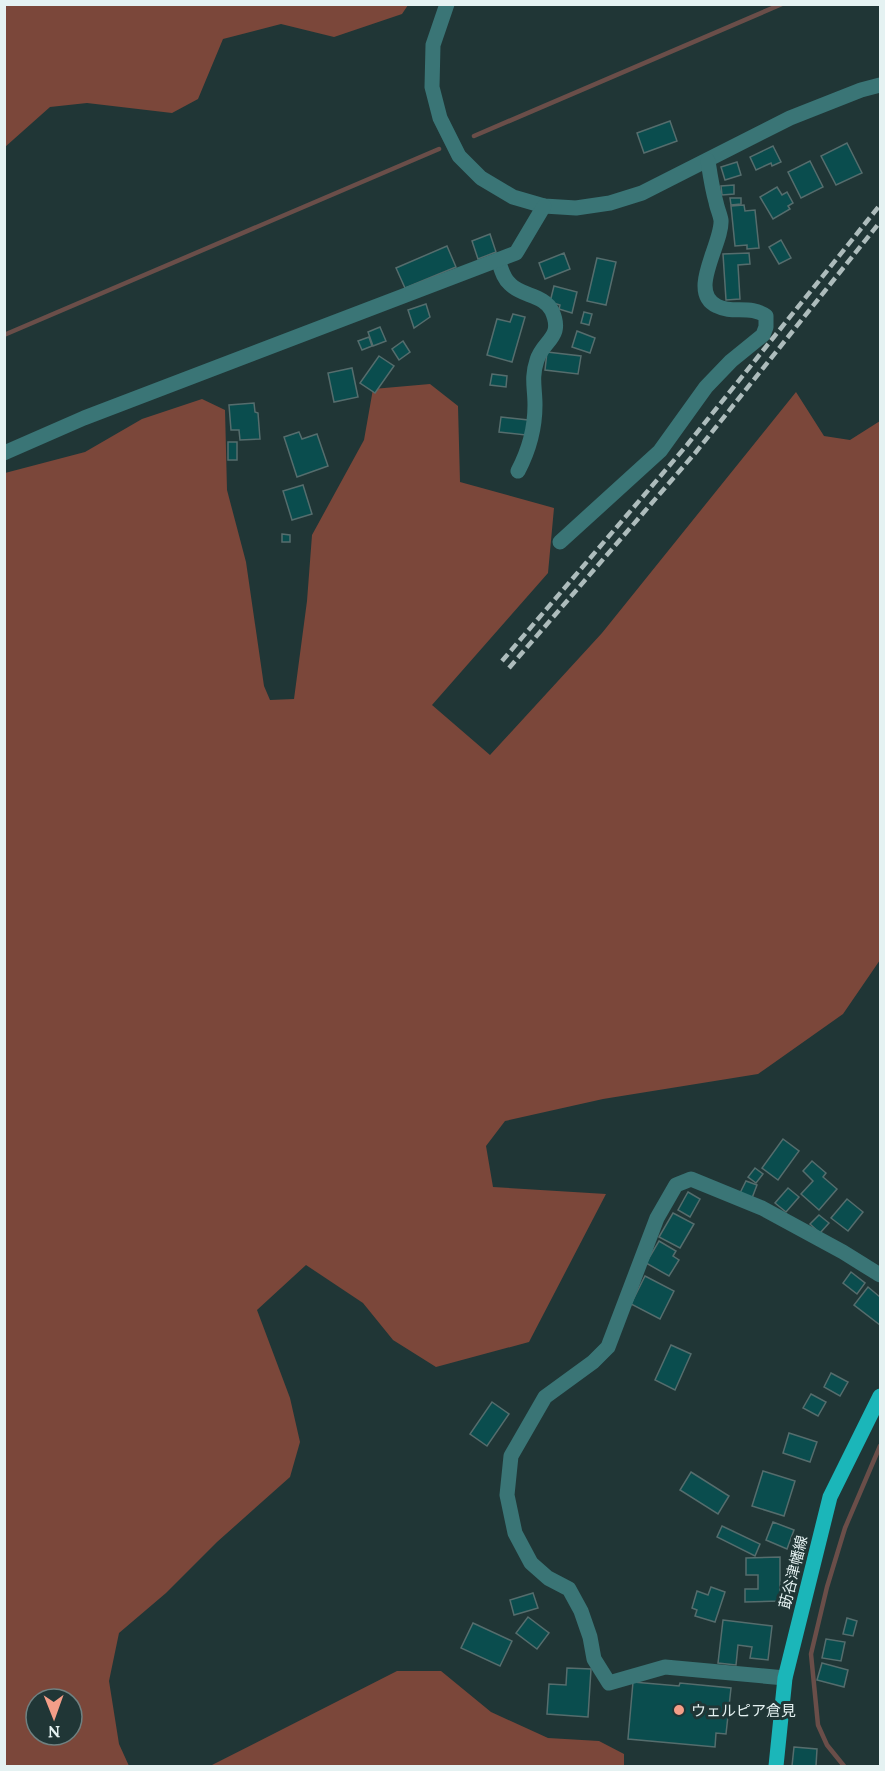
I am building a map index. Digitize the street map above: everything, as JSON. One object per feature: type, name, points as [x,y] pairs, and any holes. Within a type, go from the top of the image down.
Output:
[{"type":"main road","name":"莇谷津幡線","points":[[776,1767],[785,1678],[830,1497],[880,1396]]},
{"type":"street","points":[[447,4],[433,45],[432,87],[440,118],[459,156],[481,178],[513,197],[544,206],[576,208],[610,203],[642,193],[790,118],[880,84]]},
{"type":"street","points":[[560,542],[660,450],[706,387],[731,361],[763,335],[766,316],[759,311],[717,307],[710,302],[706,292],[705,281],[720,234],[721,220],[708,161]]},
{"type":"street","points":[[4,453],[84,418],[516,253],[544,206]]},
{"type":"street","points":[[498,260],[502,274],[510,285],[546,302],[555,322],[555,332],[538,357],[533,379],[535,409],[526,455],[518,471]]},
{"type":"street","points":[[785,1678],[665,1667],[609,1683],[594,1659],[584,1619],[569,1589],[548,1578],[531,1563],[515,1533],[507,1495],[511,1456],[545,1397],[593,1362],[608,1347],[657,1218],[676,1185],[691,1179],[762,1208],[880,1275]]},
{"type":"shaded area","points":[[5,4],[408,5],[402,14],[334,37],[281,24],[223,39],[198,99],[172,113],[87,103],[50,107],[5,147]]},
{"type":"shaded area","points":[[430,384],[458,406],[460,482],[554,508],[548,573],[432,705],[490,755],[602,633],[796,392],[824,436],[850,440],[880,421],[880,960],[843,1014],[758,1074],[603,1099],[505,1121],[486,1146],[493,1187],[606,1194],[529,1342],[436,1367],[393,1340],[363,1303],[306,1265],[257,1310],[290,1398],[300,1442],[290,1477],[217,1542],[166,1593],[119,1633],[109,1681],[119,1744],[129,1766],[5,1766],[5,473],[85,452],[142,419],[202,399],[225,410],[227,490],[246,562],[264,686],[270,700],[294,699],[307,601],[312,535],[364,440],[373,389]]},
{"type":"shaded area","points":[[397,1671],[441,1671],[491,1712],[548,1738],[599,1741],[624,1754],[624,1766],[210,1766]]},
{"type":"building","points":[[670,121],[677,141],[644,153],[637,133]]},
{"type":"building","points":[[847,143],[862,173],[836,185],[821,156]]},
{"type":"building","points":[[773,146],[781,162],[772,166],[771,163],[756,170],[750,157]]},
{"type":"building","points":[[810,161],[823,187],[801,198],[788,172]]},
{"type":"building","points":[[737,162],[741,175],[725,180],[721,167]]},
{"type":"building","points":[[734,185],[734,194],[722,195],[721,186]]},
{"type":"building","points":[[777,187],[782,195],[787,192],[793,203],[788,206],[790,209],[773,219],[760,197]]},
{"type":"building","points":[[730,198],[741,198],[741,204],[731,205]]},
{"type":"building","points":[[744,205],[745,211],[755,210],[759,248],[747,249],[747,245],[735,246],[731,206]]},
{"type":"building","points":[[490,234],[496,252],[478,259],[472,241]]},
{"type":"building","points":[[781,240],[791,258],[779,264],[769,247]]},
{"type":"building","points":[[447,246],[456,267],[405,288],[396,268]]},
{"type":"building","points":[[564,253],[570,269],[545,279],[539,263]]},
{"type":"building","points":[[749,253],[750,264],[738,265],[740,299],[726,300],[723,254]]},
{"type":"building","points":[[597,258],[616,262],[606,305],[587,301]]},
{"type":"building","points":[[554,286],[577,292],[572,313],[559,309],[560,305],[550,302]]},
{"type":"building","points":[[426,304],[430,317],[414,328],[408,310]]},
{"type":"building","points":[[584,312],[592,314],[589,325],[581,323]]},
{"type":"building","points":[[513,314],[525,317],[512,362],[487,355],[497,319],[510,322]]},
{"type":"building","points":[[380,327],[386,341],[373,346],[368,332]]},
{"type":"building","points":[[577,331],[595,338],[590,353],[572,347]]},
{"type":"building","points":[[369,337],[372,346],[362,350],[358,341]]},
{"type":"building","points":[[403,341],[410,352],[399,360],[392,349]]},
{"type":"building","points":[[547,352],[581,356],[578,374],[545,370]]},
{"type":"building","points":[[379,356],[394,366],[375,393],[360,383]]},
{"type":"building","points":[[352,368],[358,397],[334,402],[328,373]]},
{"type":"building","points":[[492,374],[507,376],[506,387],[490,385]]},
{"type":"building","points":[[254,403],[255,412],[258,413],[260,439],[240,440],[239,430],[231,430],[229,405]]},
{"type":"building","points":[[501,417],[528,420],[526,435],[499,432]]},
{"type":"building","points":[[299,432],[302,439],[317,434],[328,466],[297,477],[284,437]]},
{"type":"building","points":[[228,442],[237,442],[237,460],[228,460]]},
{"type":"building","points":[[303,485],[312,514],[292,520],[283,491]]},
{"type":"building","points":[[282,534],[290,535],[290,542],[282,542]]},
{"type":"building","points":[[783,1139],[799,1151],[778,1180],[762,1168]]},
{"type":"building","points":[[812,1161],[826,1173],[823,1177],[837,1189],[819,1210],[801,1194],[813,1181],[803,1171]]},
{"type":"building","points":[[755,1168],[763,1174],[756,1183],[748,1177]]},
{"type":"building","points":[[746,1181],[757,1185],[752,1198],[740,1193]]},
{"type":"building","points":[[788,1188],[799,1197],[786,1212],[775,1203]]},
{"type":"building","points":[[688,1192],[700,1199],[690,1217],[678,1210]]},
{"type":"building","points":[[847,1199],[863,1212],[848,1231],[831,1218]]},
{"type":"building","points":[[673,1213],[694,1224],[680,1248],[659,1237]]},
{"type":"building","points":[[819,1215],[829,1223],[820,1233],[810,1224]]},
{"type":"building","points":[[659,1241],[676,1251],[673,1256],[679,1260],[669,1276],[646,1263]]},
{"type":"building","points":[[851,1272],[865,1283],[857,1294],[843,1283]]},
{"type":"building","points":[[645,1276],[674,1291],[660,1319],[631,1304]]},
{"type":"building","points":[[868,1287],[880,1297],[880,1325],[854,1305]]},
{"type":"building","points":[[671,1345],[691,1354],[675,1390],[655,1380]]},
{"type":"building","points":[[831,1373],[848,1382],[840,1396],[824,1387]]},
{"type":"building","points":[[811,1394],[826,1402],[818,1416],[803,1408]]},
{"type":"building","points":[[492,1402],[509,1414],[487,1446],[470,1434]]},
{"type":"building","points":[[789,1433],[817,1442],[810,1462],[783,1453]]},
{"type":"building","points":[[763,1471],[795,1481],[784,1516],[752,1506]]},
{"type":"building","points":[[691,1472],[729,1496],[718,1514],[680,1490]]},
{"type":"building","points":[[773,1522],[794,1530],[787,1549],[766,1540]]},
{"type":"building","points":[[722,1526],[760,1544],[755,1556],[717,1537]]},
{"type":"building","points":[[780,1557],[780,1601],[745,1602],[745,1589],[758,1589],[758,1575],[746,1575],[746,1558]]},
{"type":"building","points":[[711,1587],[725,1592],[715,1622],[695,1616],[697,1610],[692,1608],[697,1591],[708,1595]]},
{"type":"building","points":[[533,1593],[538,1608],[514,1615],[510,1600]]},
{"type":"building","points":[[528,1617],[549,1633],[537,1649],[516,1633]]},
{"type":"building","points":[[847,1618],[857,1621],[853,1636],[843,1634]]},
{"type":"building","points":[[723,1620],[772,1626],[768,1660],[750,1658],[752,1647],[738,1645],[736,1665],[718,1663]]},
{"type":"building","points":[[473,1623],[512,1641],[500,1666],[461,1648]]},
{"type":"building","points":[[826,1639],[845,1642],[841,1661],[822,1658]]},
{"type":"building","points":[[822,1663],[848,1670],[844,1687],[817,1680]]},
{"type":"building","points":[[567,1668],[591,1669],[588,1717],[547,1714],[549,1684],[566,1685]]},
{"type":"building","name":"ウェルピア倉見","points":[[633,1682],[679,1686],[680,1683],[731,1688],[726,1734],[716,1733],[715,1747],[628,1739]]},
{"type":"building","points":[[794,1747],[817,1749],[816,1766],[792,1766]]},
{"type":"waterway","points":[[474,136],[782,4]]},
{"type":"waterway","points":[[4,335],[439,149]]},
{"type":"waterway","points":[[844,1766],[827,1745],[818,1725],[811,1654],[827,1587],[845,1528],[880,1446]]},
{"type":"railway","points":[[502,661],[687,445],[880,205]]},
{"type":"railway","points":[[509,668],[696,452],[880,222]]},
{"type":"place","name":"ウェルピア倉見","points":[[679,1710]]}]
